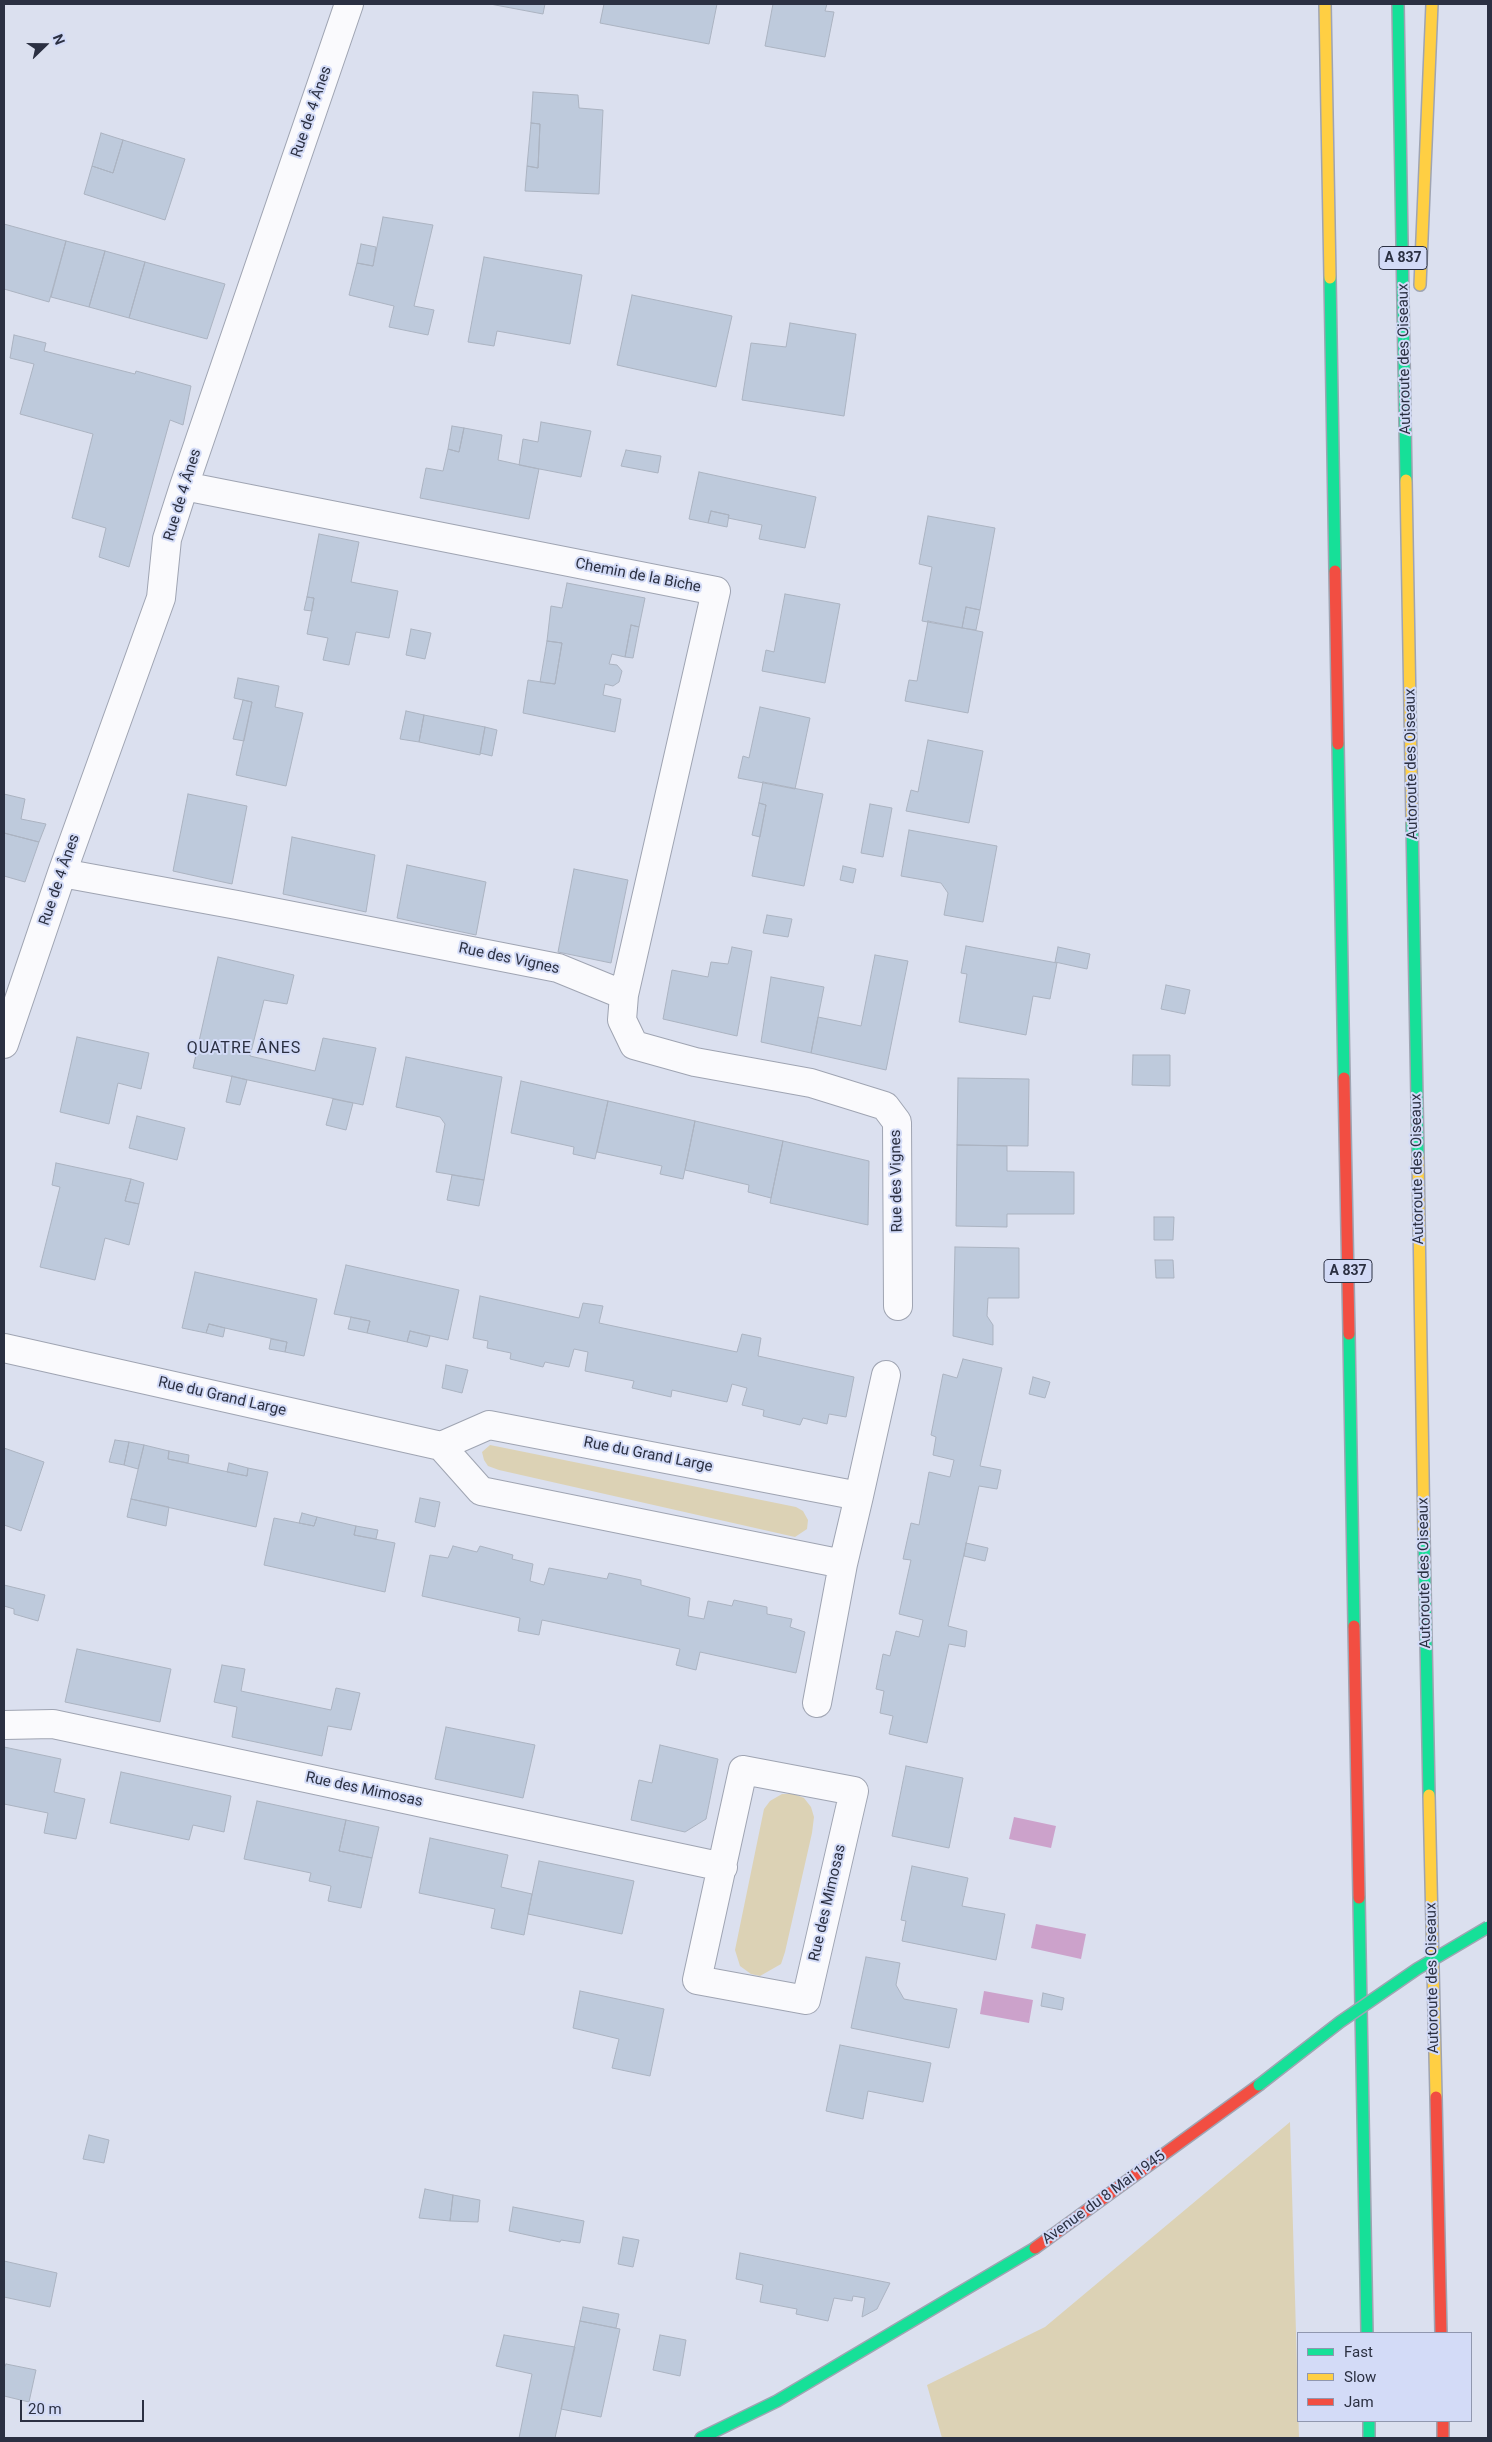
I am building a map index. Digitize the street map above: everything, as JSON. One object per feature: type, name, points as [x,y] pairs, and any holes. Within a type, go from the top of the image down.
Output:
[{"type":"main road","name":"A 837","points":[[1325,4],[1368,2332]]},
{"type":"main road","name":"Autoroute des Oiseaux","points":[[1398,4],[1426,1653],[1441,2332]]},
{"type":"main road","points":[[1419,297],[1429,112],[1432,4]]},
{"type":"main road","points":[[1314,62],[1328,209]]},
{"type":"main road","points":[[1408,512],[1416,356]]},
{"type":"main road","name":"Avenue du 8 Mai 1945","points":[[701,2438],[777,2401],[1035,2248],[1259,2085],[1348,2017],[1417,1969],[1488,1927]]},
{"type":"main road","points":[[1369,2422],[1369,2438]]},
{"type":"main road","points":[[1442,2422],[1443,2438]]},
{"type":"street","name":"Rue de 4 Ânes","points":[[4,1044],[62,873],[161,598],[167,539],[349,4]]},
{"type":"street","name":"Chemin de la Biche","points":[[184,486],[716,591],[624,995]]},
{"type":"street","name":"Rue des Vignes","points":[[62,873],[558,968],[624,995],[622,1020],[634,1044],[695,1062],[811,1083],[885,1106],[896,1122],[898,1306]]},
{"type":"street","name":"Rue du Grand Large","points":[[4,1348],[441,1446],[489,1424],[860,1496]]},
{"type":"street","points":[[817,1703],[843,1564],[886,1375]]},
{"type":"street","points":[[441,1446],[481,1491],[843,1564]]},
{"type":"street","name":"Rue des Mimosas","points":[[4,1725],[53,1724],[723,1867]]},
{"type":"street","name":"Rue des Mimosas","points":[[743,1770],[854,1791],[806,2000],[697,1980],[723,1867],[743,1770]]},
{"type":"shaded area","points":[[490,1445],[796,1507],[803,1511],[808,1520],[807,1529],[795,1537],[499,1470],[488,1466],[484,1460],[482,1452]]},
{"type":"shaded area","points":[[782,1794],[794,1794],[804,1798],[811,1807],[814,1817],[812,1833],[781,1964],[760,1976],[751,1974],[740,1966],[735,1950],[764,1809],[770,1801]]},
{"type":"shaded area","points":[[1014,1817],[1056,1826],[1051,1848],[1009,1839]]},
{"type":"shaded area","points":[[1036,1924],[1086,1934],[1081,1959],[1031,1948]]},
{"type":"shaded area","points":[[984,1991],[1033,2000],[1029,2023],[980,2014]]},
{"type":"shaded area","points":[[1290,2122],[1297,2422],[1299,2422],[1299,2438],[942,2438],[927,2385],[1045,2327]]},
{"type":"building","points":[[490,4],[545,4],[543,14]]},
{"type":"building","points":[[604,4],[717,4],[709,44],[600,23]]},
{"type":"building","points":[[773,4],[827,4],[825,11],[834,12],[825,57],[765,46]]},
{"type":"building","points":[[533,92],[578,95],[579,108],[603,110],[599,194],[525,191],[527,166],[538,168],[540,124],[531,123]]},
{"type":"building","points":[[531,123],[540,124],[538,168],[527,166]]},
{"type":"building","points":[[101,133],[123,140],[113,173],[92,166]]},
{"type":"building","points":[[123,140],[185,159],[165,220],[84,194],[92,166],[113,173]]},
{"type":"building","points":[[383,217],[433,225],[414,306],[434,310],[428,335],[389,327],[394,306],[349,295],[357,263],[373,266]]},
{"type":"building","points":[[4,224],[66,241],[49,302],[4,289]]},
{"type":"building","points":[[66,241],[105,251],[89,307],[51,297]]},
{"type":"building","points":[[361,244],[376,247],[373,266],[357,263]]},
{"type":"building","points":[[105,251],[145,262],[129,318],[89,307]]},
{"type":"building","points":[[484,257],[582,275],[570,344],[497,331],[494,346],[468,342]]},
{"type":"building","points":[[145,262],[225,284],[207,339],[129,318]]},
{"type":"building","points":[[632,295],[732,316],[716,387],[617,365]]},
{"type":"building","points":[[790,323],[856,334],[844,416],[742,400],[751,343],[786,347]]},
{"type":"building","points":[[14,335],[46,343],[44,351],[135,374],[136,371],[191,386],[183,425],[170,420],[129,567],[99,557],[106,528],[72,518],[93,434],[20,414],[34,364],[10,358]]},
{"type":"building","points":[[541,422],[591,431],[581,477],[519,465],[523,439],[538,442]]},
{"type":"building","points":[[452,426],[464,428],[459,452],[448,449]]},
{"type":"building","points":[[464,428],[502,435],[498,460],[539,469],[529,519],[420,498],[426,468],[443,471],[448,449],[459,452]]},
{"type":"building","points":[[626,450],[661,456],[658,473],[621,466]]},
{"type":"building","points":[[699,472],[816,497],[805,548],[759,539],[762,525],[728,518],[729,515],[711,511],[708,523],[689,519]]},
{"type":"building","points":[[711,511],[729,515],[727,527],[708,523]]},
{"type":"building","points":[[928,516],[995,528],[980,610],[966,607],[962,628],[922,621],[932,567],[919,564]]},
{"type":"building","points":[[319,534],[359,542],[351,582],[398,591],[389,638],[356,632],[349,665],[323,660],[328,638],[307,634],[314,598],[307,597]]},
{"type":"building","points":[[567,583],[645,598],[639,627],[631,625],[625,657],[612,654],[609,664],[617,665],[622,671],[619,682],[613,686],[605,684],[603,695],[621,699],[615,732],[523,713],[528,680],[555,684],[562,643],[547,641],[551,606],[562,608]]},
{"type":"building","points":[[785,594],[840,604],[825,683],[762,671],[766,650],[774,652]]},
{"type":"building","points":[[307,597],[314,598],[312,611],[304,610]]},
{"type":"building","points":[[966,607],[980,610],[976,630],[962,628]]},
{"type":"building","points":[[928,621],[983,632],[968,713],[905,701],[909,680],[917,681]]},
{"type":"building","points":[[631,625],[639,627],[633,658],[625,657]]},
{"type":"building","points":[[411,629],[431,633],[425,659],[406,655]]},
{"type":"building","points":[[547,641],[562,643],[555,684],[540,682]]},
{"type":"building","points":[[238,678],[279,686],[275,707],[303,713],[286,786],[236,775],[252,702],[234,698]]},
{"type":"building","points":[[243,700],[252,702],[244,741],[233,739]]},
{"type":"building","points":[[760,707],[810,718],[795,789],[738,778],[743,756],[749,758]]},
{"type":"building","points":[[406,711],[424,715],[419,742],[400,739]]},
{"type":"building","points":[[424,715],[485,727],[480,755],[419,742]]},
{"type":"building","points":[[485,727],[497,730],[492,756],[480,753]]},
{"type":"building","points":[[928,740],[983,751],[969,823],[906,811],[911,790],[918,792]]},
{"type":"building","points":[[763,782],[823,794],[804,886],[752,876],[766,805],[759,803]]},
{"type":"building","points":[[4,794],[25,799],[21,819],[46,824],[39,842],[4,833]]},
{"type":"building","points":[[188,794],[247,806],[232,884],[173,871]]},
{"type":"building","points":[[759,803],[766,805],[760,837],[752,835]]},
{"type":"building","points":[[870,804],[892,808],[883,857],[861,853]]},
{"type":"building","points":[[909,830],[997,846],[983,922],[944,915],[948,893],[941,883],[901,876]]},
{"type":"building","points":[[4,833],[39,842],[25,882],[4,876]]},
{"type":"building","points":[[292,837],[375,855],[366,912],[283,894]]},
{"type":"building","points":[[407,865],[486,882],[476,935],[397,918]]},
{"type":"building","points":[[843,866],[856,869],[853,883],[840,880]]},
{"type":"building","points":[[574,869],[628,880],[611,963],[558,952]]},
{"type":"building","points":[[767,915],[792,919],[788,937],[763,933]]},
{"type":"building","points":[[966,946],[1057,963],[1050,999],[1033,996],[1026,1035],[959,1022],[967,974],[961,973]]},
{"type":"building","points":[[732,947],[752,951],[737,1036],[663,1019],[672,970],[708,977],[711,962],[728,964]]},
{"type":"building","points":[[1058,947],[1090,954],[1087,969],[1055,962]]},
{"type":"building","points":[[875,955],[908,961],[886,1070],[811,1053],[818,1017],[861,1026]]},
{"type":"building","points":[[218,957],[294,975],[287,1004],[264,1000],[250,1056],[315,1071],[323,1038],[376,1048],[363,1105],[193,1068]]},
{"type":"building","points":[[771,977],[824,987],[811,1053],[761,1042]]},
{"type":"building","points":[[1166,985],[1190,990],[1185,1014],[1161,1009]]},
{"type":"building","points":[[77,1037],[149,1053],[141,1089],[118,1083],[109,1124],[60,1112]]},
{"type":"building","points":[[1133,1055],[1170,1055],[1170,1086],[1132,1085]]},
{"type":"building","points":[[406,1057],[502,1077],[484,1180],[436,1172],[445,1124],[440,1117],[396,1107]]},
{"type":"building","points":[[232,1076],[247,1080],[240,1105],[226,1102]]},
{"type":"building","points":[[958,1078],[1029,1079],[1028,1146],[957,1145]]},
{"type":"building","points":[[521,1081],[608,1101],[595,1159],[573,1154],[574,1147],[511,1133]]},
{"type":"building","points":[[333,1099],[353,1103],[346,1130],[326,1125]]},
{"type":"building","points":[[608,1101],[695,1121],[683,1179],[660,1174],[662,1166],[597,1152]]},
{"type":"building","points":[[137,1116],[185,1128],[177,1160],[129,1148]]},
{"type":"building","points":[[695,1121],[783,1141],[771,1198],[748,1192],[749,1185],[685,1170]]},
{"type":"building","points":[[783,1141],[869,1161],[868,1225],[770,1203]]},
{"type":"building","points":[[957,1145],[1007,1146],[1007,1171],[1074,1172],[1074,1214],[1007,1214],[1007,1227],[956,1226]]},
{"type":"building","points":[[56,1163],[131,1179],[125,1201],[139,1204],[129,1245],[105,1238],[95,1280],[40,1267],[60,1187],[52,1185]]},
{"type":"building","points":[[452,1175],[484,1180],[479,1206],[447,1200]]},
{"type":"building","points":[[131,1179],[144,1183],[139,1204],[125,1201]]},
{"type":"building","points":[[1154,1217],[1174,1217],[1173,1240],[1154,1240]]},
{"type":"building","points":[[955,1247],[1019,1248],[1019,1298],[988,1298],[987,1316],[993,1325],[993,1345],[953,1336]]},
{"type":"building","points":[[1155,1260],[1173,1260],[1174,1278],[1156,1278]]},
{"type":"building","points":[[346,1265],[459,1290],[448,1340],[410,1331],[407,1342],[367,1333],[370,1321],[334,1314]]},
{"type":"building","points":[[195,1272],[317,1299],[304,1356],[285,1352],[287,1342],[209,1324],[206,1333],[182,1328]]},
{"type":"building","points":[[480,1296],[579,1318],[583,1303],[603,1306],[599,1323],[737,1352],[742,1334],[761,1338],[758,1356],[854,1377],[846,1417],[829,1414],[827,1424],[803,1418],[800,1425],[763,1416],[764,1410],[742,1405],[747,1388],[732,1384],[727,1402],[672,1390],[671,1397],[632,1388],[634,1381],[585,1371],[588,1352],[574,1349],[569,1367],[545,1362],[543,1367],[510,1359],[511,1353],[487,1348],[488,1341],[473,1338]]},
{"type":"building","points":[[351,1317],[370,1321],[367,1333],[348,1329]]},
{"type":"building","points":[[209,1324],[225,1328],[223,1337],[206,1333]]},
{"type":"building","points":[[410,1331],[430,1336],[427,1347],[407,1342]]},
{"type":"building","points":[[271,1339],[287,1342],[285,1352],[269,1349]]},
{"type":"building","points":[[963,1359],[1002,1368],[980,1466],[1001,1470],[997,1489],[979,1486],[948,1626],[967,1631],[965,1647],[949,1644],[927,1743],[889,1734],[893,1716],[880,1713],[884,1691],[876,1689],[883,1654],[890,1656],[896,1631],[919,1637],[923,1620],[899,1614],[911,1560],[903,1559],[911,1523],[919,1525],[929,1472],[950,1477],[954,1460],[933,1455],[936,1437],[931,1435],[943,1374],[957,1378]]},
{"type":"building","points":[[446,1365],[468,1370],[462,1393],[442,1388]]},
{"type":"building","points":[[1033,1377],[1050,1382],[1045,1398],[1029,1394]]},
{"type":"building","points":[[115,1440],[129,1442],[124,1465],[109,1462]]},
{"type":"building","points":[[129,1442],[144,1445],[138,1469],[124,1465]]},
{"type":"building","points":[[144,1445],[169,1451],[168,1459],[247,1476],[248,1468],[268,1472],[256,1527],[131,1499]]},
{"type":"building","points":[[4,1448],[44,1462],[21,1531],[4,1525]]},
{"type":"building","points":[[169,1451],[189,1455],[188,1463],[168,1459]]},
{"type":"building","points":[[229,1463],[248,1468],[247,1476],[227,1472]]},
{"type":"building","points":[[420,1498],[440,1502],[435,1527],[415,1522]]},
{"type":"building","points":[[131,1499],[169,1507],[166,1526],[127,1517]]},
{"type":"building","points":[[302,1513],[317,1517],[314,1526],[299,1523]]},
{"type":"building","points":[[317,1517],[356,1526],[354,1535],[395,1543],[385,1592],[264,1565],[274,1518],[314,1526]]},
{"type":"building","points":[[356,1526],[378,1530],[376,1539],[354,1535]]},
{"type":"building","points":[[966,1543],[988,1548],[985,1561],[964,1556]]},
{"type":"building","points":[[453,1546],[477,1552],[480,1546],[513,1555],[512,1559],[533,1564],[530,1581],[544,1585],[549,1568],[607,1579],[609,1573],[641,1580],[641,1585],[690,1598],[688,1616],[704,1619],[708,1601],[732,1606],[734,1600],[767,1607],[767,1614],[792,1619],[790,1627],[805,1632],[796,1673],[700,1652],[696,1670],[676,1665],[680,1649],[542,1620],[539,1635],[518,1631],[520,1618],[422,1596],[430,1555],[448,1558]]},
{"type":"building","points":[[4,1585],[45,1595],[38,1621],[14,1614],[14,1609],[4,1606]]},
{"type":"building","points":[[77,1649],[171,1669],[160,1722],[65,1702]]},
{"type":"building","points":[[222,1665],[245,1669],[241,1691],[331,1710],[336,1688],[360,1693],[351,1730],[328,1726],[322,1756],[232,1737],[237,1707],[214,1702]]},
{"type":"building","points":[[446,1727],[535,1745],[523,1798],[435,1779]]},
{"type":"building","points":[[660,1745],[718,1759],[706,1819],[685,1832],[631,1820],[639,1780],[652,1783]]},
{"type":"building","points":[[4,1747],[61,1759],[54,1792],[85,1799],[76,1839],[44,1833],[48,1813],[4,1804]]},
{"type":"building","points":[[906,1766],[963,1778],[949,1848],[892,1836]]},
{"type":"building","points":[[121,1772],[231,1796],[224,1832],[193,1825],[189,1840],[110,1823]]},
{"type":"building","points":[[257,1801],[346,1820],[339,1851],[372,1858],[361,1908],[328,1901],[331,1886],[309,1881],[311,1873],[244,1859]]},
{"type":"building","points":[[346,1820],[379,1827],[372,1858],[339,1851]]},
{"type":"building","points":[[430,1838],[508,1855],[501,1887],[532,1894],[524,1935],[491,1928],[495,1909],[419,1893]]},
{"type":"building","points":[[539,1861],[634,1881],[622,1934],[528,1914]]},
{"type":"building","points":[[912,1866],[968,1878],[962,1906],[1005,1914],[996,1960],[902,1941],[906,1921],[901,1920]]},
{"type":"building","points":[[866,1957],[900,1963],[896,1985],[904,1999],[957,2009],[949,2048],[851,2028]]},
{"type":"building","points":[[580,1991],[664,2009],[650,2076],[612,2068],[619,2039],[573,2028]]},
{"type":"building","points":[[1043,1993],[1064,1998],[1062,2010],[1041,2006]]},
{"type":"building","points":[[840,2045],[931,2063],[923,2102],[868,2091],[863,2119],[826,2111]]},
{"type":"building","points":[[89,2135],[109,2140],[104,2163],[83,2159]]},
{"type":"building","points":[[425,2189],[453,2195],[450,2221],[419,2218]]},
{"type":"building","points":[[453,2195],[480,2200],[478,2222],[450,2221]]},
{"type":"building","points":[[513,2207],[584,2221],[580,2243],[561,2240],[560,2242],[509,2231]]},
{"type":"building","points":[[623,2237],[639,2240],[633,2267],[618,2264]]},
{"type":"building","points":[[740,2253],[890,2283],[877,2309],[862,2317],[865,2298],[853,2296],[852,2301],[834,2298],[828,2321],[796,2314],[797,2309],[760,2302],[763,2285],[736,2279]]},
{"type":"building","points":[[4,2261],[57,2273],[50,2307],[4,2297]]},
{"type":"building","points":[[583,2307],[619,2314],[616,2328],[580,2321]]},
{"type":"building","points":[[580,2321],[620,2329],[601,2417],[561,2409]]},
{"type":"building","points":[[504,2335],[575,2347],[555,2438],[519,2438],[532,2374],[496,2366]]},
{"type":"building","points":[[660,2335],[686,2340],[680,2376],[653,2370]]},
{"type":"building","points":[[6,2364],[36,2370],[29,2402],[4,2396],[4,2368]]},
{"type":"traffic: fast","points":[[1398,4],[1406,480]]},
{"type":"traffic: fast","points":[[1330,278],[1335,571]]},
{"type":"traffic: fast","points":[[1338,744],[1344,1078]]},
{"type":"traffic: fast","points":[[1412,822],[1418,1156]]},
{"type":"traffic: fast","points":[[1349,1334],[1354,1626]]},
{"type":"traffic: fast","points":[[1424,1538],[1429,1795]]},
{"type":"traffic: fast","points":[[1359,1898],[1367,2332]]},
{"type":"traffic: fast","points":[[1259,2085],[1340,2022],[1417,1969],[1488,1927]]},
{"type":"traffic: fast","points":[[701,2438],[777,2401],[1035,2248]]},
{"type":"traffic: fast","points":[[1369,2422],[1369,2438]]},
{"type":"traffic: slow","points":[[1325,4],[1330,278]]},
{"type":"traffic: slow","points":[[1420,285],[1432,4]]},
{"type":"traffic: slow","points":[[1406,480],[1412,822]]},
{"type":"traffic: slow","points":[[1418,1156],[1424,1538]]},
{"type":"traffic: slow","points":[[1429,1795],[1436,2097]]},
{"type":"traffic: jam","points":[[1335,571],[1338,744]]},
{"type":"traffic: jam","points":[[1344,1078],[1349,1334]]},
{"type":"traffic: jam","points":[[1354,1626],[1359,1898]]},
{"type":"traffic: jam","points":[[1035,2248],[1259,2085]]},
{"type":"traffic: jam","points":[[1436,2097],[1441,2332]]},
{"type":"traffic: jam","points":[[1443,2422],[1443,2438]]},
{"type":"district","name":"QUATRE ÂNES","points":[[244,1049]]}]
